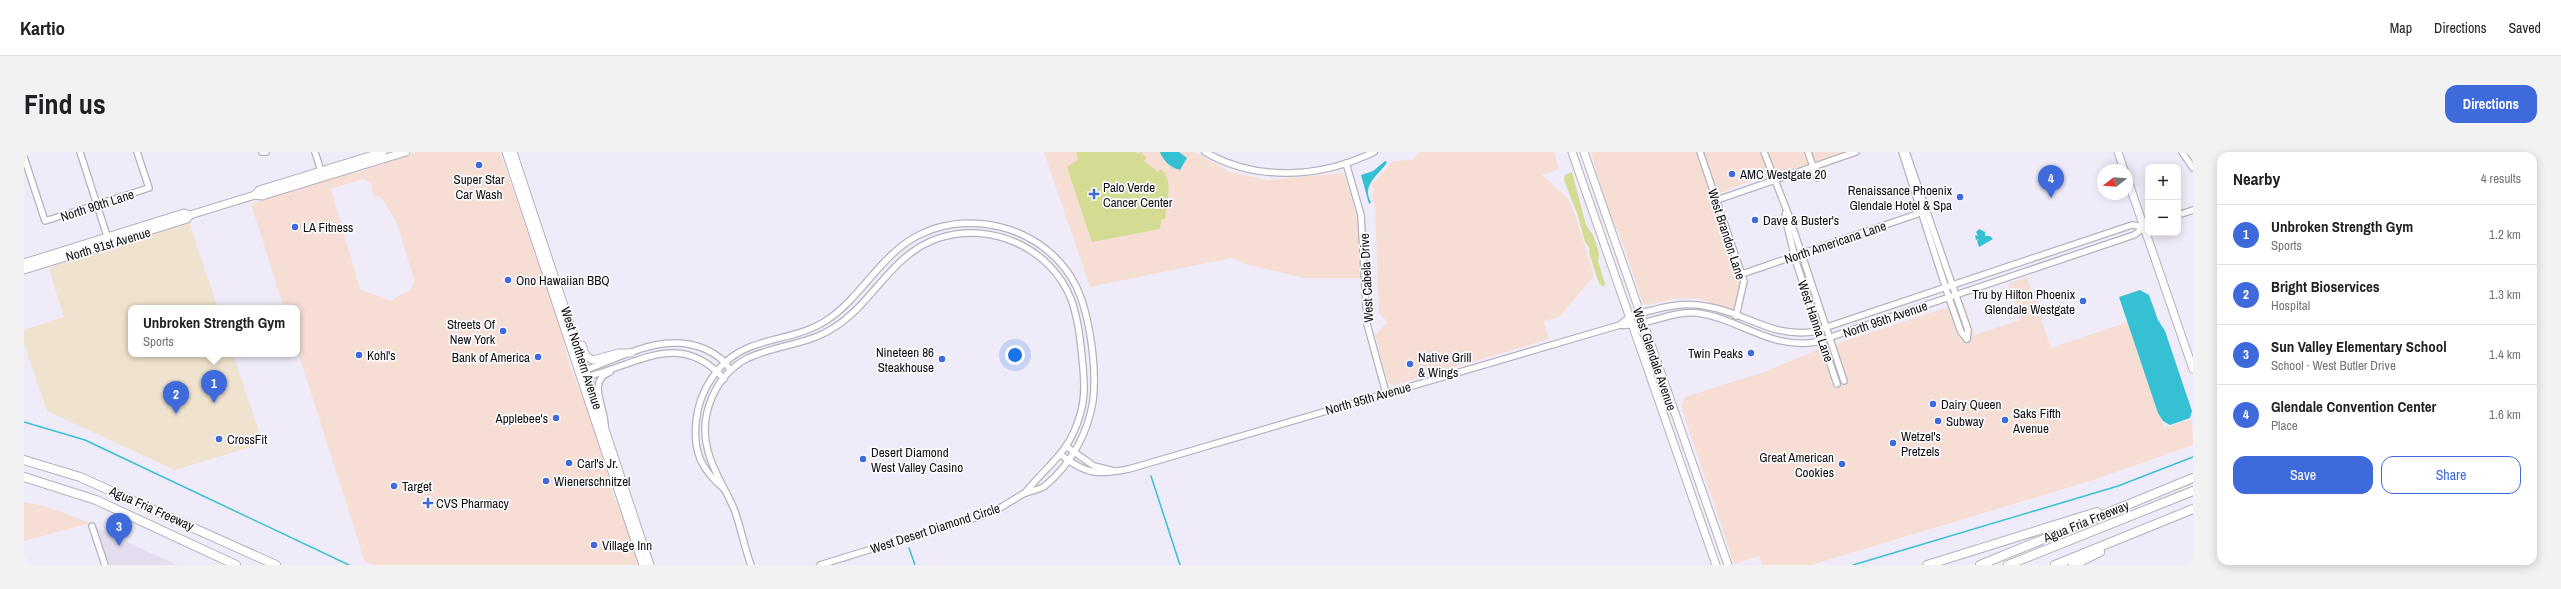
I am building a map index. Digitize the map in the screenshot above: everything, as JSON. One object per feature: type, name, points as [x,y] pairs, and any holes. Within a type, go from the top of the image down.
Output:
[{"type":"highway","name":"Agua Fria Freeway","points":[[24,460],[80,477],[276,565]]},
{"type":"highway","name":"Agua Fria Freeway","points":[[24,477],[96,500],[236,565]]},
{"type":"highway","name":"Agua Fria Freeway","points":[[1980,565],[2193,478]]},
{"type":"highway","points":[[2022,565],[2193,491]]},
{"type":"highway","points":[[2008,565],[2193,496]]},
{"type":"highway","points":[[1927,565],[2143,498]]},
{"type":"highway","points":[[2055,565],[2193,509]]},
{"type":"highway","points":[[2073,565],[2118,544],[2136,533]]},
{"type":"main road","name":"North 91st Avenue","points":[[24,263],[187,219],[190,215],[255,195],[262,196],[292,187],[383,152]]},
{"type":"main road","name":"North 91st Avenue","points":[[255,195],[259,190],[321,171],[370,157],[404,152]]},
{"type":"main road","name":"West Northern Avenue","points":[[506,152],[569,320],[583,374],[605,428],[637,549],[643,565]]},
{"type":"main road","name":"West Northern Avenue","points":[[513,152],[540,245],[626,503],[650,565]]},
{"type":"main road","name":"West Glendale Avenue","points":[[1572,152],[1631,326],[1716,565]]},
{"type":"main road","name":"West Glendale Avenue","points":[[1584,152],[1642,322],[1728,565]]},
{"type":"main road","points":[[2118,152],[2122,164]]},
{"type":"main road","points":[[292,187],[317,176],[321,171]]},
{"type":"main road","points":[[2133,193],[2145,223]]},
{"type":"main road","points":[[2149,236],[2193,369]]},
{"type":"main road","name":"North 91st Avenue","points":[[24,270],[108,240]]},
{"type":"main road","points":[[569,320],[588,358],[597,360],[619,353],[631,353]]},
{"type":"main road","points":[[637,549],[642,552],[647,565]]},
{"type":"street","points":[[80,152],[108,240]]},
{"type":"street","name":"North 90th Lane","points":[[24,157],[45,221],[149,188],[137,152]]},
{"type":"street","points":[[315,152],[321,171]]},
{"type":"street","points":[[1205,152],[1238,167],[1277,173],[1312,171],[1346,163],[1374,152]]},
{"type":"street","name":"West Brandon Lane","points":[[1700,152],[1742,274],[1744,288],[1736,316]]},
{"type":"street","name":"West Hanna Lane","points":[[1764,152],[1801,253],[1844,381]]},
{"type":"street","points":[[1808,152],[1817,178]]},
{"type":"street","points":[[1717,200],[1856,152]]},
{"type":"street","points":[[1902,152],[1924,211],[1953,286],[1968,330],[1967,339],[1961,332],[1949,298],[1924,211],[1906,152]]},
{"type":"street","points":[[2182,152],[2193,168]]},
{"type":"street","name":"West Cabela Drive","points":[[1346,163],[1361,215],[1367,324],[1386,393]]},
{"type":"street","points":[[2181,214],[2193,210]]},
{"type":"street","name":"North Americana Lane","points":[[1742,274],[1924,211]]},
{"type":"street","name":"West Hanna Lane","points":[[1786,212],[1785,217],[1795,255],[1837,384]]},
{"type":"street","name":"West Desert Diamond Circle","points":[[724,489],[705,471],[700,461],[696,438],[698,406],[706,386],[726,362],[749,347],[800,333],[819,326],[834,316],[897,249],[915,237],[940,228],[962,223],[991,225],[1015,231],[1037,243],[1056,259],[1071,277],[1087,318],[1094,394],[1089,421],[1068,461],[1046,484],[1038,490],[1025,493],[981,516],[820,565]]},
{"type":"street","name":"North 95th Avenue","points":[[1620,325],[1628,317],[1639,313],[1673,305],[1690,304],[1711,307],[1783,332],[1819,330],[2132,225],[2145,226]]},
{"type":"street","name":"North 95th Avenue","points":[[1061,455],[1068,461],[1094,473],[1116,471],[1160,461],[1620,325],[1631,326],[1677,313],[1699,314],[1779,342],[1804,343],[1822,340],[2134,235],[2145,227]]},
{"type":"street","name":"West Desert Diamond Circle","points":[[752,565],[735,512],[710,458],[705,430],[709,407],[724,379],[730,370],[758,354],[803,343],[826,333],[843,322],[902,259],[920,246],[941,238],[963,233],[988,234],[1004,238],[1031,250],[1046,262],[1062,282],[1071,298],[1078,323],[1084,393],[1079,418],[1061,455],[1025,493]]},
{"type":"street","points":[[854,296],[861,303]]},
{"type":"street","points":[[583,374],[631,353],[663,342],[678,342],[698,346],[726,362],[730,370]]},
{"type":"street","points":[[583,374],[660,353],[678,353],[697,357],[717,371],[724,379]]},
{"type":"street","points":[[605,428],[606,416],[599,395],[598,383],[605,374],[625,367],[633,361]]},
{"type":"street","name":"North 95th Avenue","points":[[1066,447],[1094,466],[1116,471]]},
{"type":"street","points":[[92,526],[105,565]]},
{"type":"shaded area","points":[[416,152],[500,152],[556,314],[570,366],[593,424],[614,497],[623,516],[639,565],[373,565],[365,562],[300,357],[300,305],[283,305],[251,204],[337,175],[360,172]],"holes":[[[363,179],[370,183],[374,196],[381,197],[396,221],[414,279],[414,285],[410,290],[390,301],[360,289],[331,189]]]},
{"type":"shaded area","points":[[1044,152],[1194,152],[1230,172],[1268,180],[1341,173],[1345,177],[1358,221],[1361,278],[1304,278],[1248,265],[1231,258],[1090,287]]},
{"type":"shaded area","points":[[1419,152],[1554,152],[1559,169],[1542,175],[1567,198],[1575,214],[1594,276],[1559,317],[1544,321],[1549,339],[1394,385],[1388,383],[1375,335],[1388,322],[1379,313],[1375,207],[1372,198],[1374,189],[1371,185],[1393,161],[1412,160]]},
{"type":"shaded area","points":[[1591,152],[1849,152],[1762,181],[1761,177],[1713,196],[1741,280],[1742,286],[1734,311],[1697,298],[1673,299],[1648,305],[1643,303],[1618,230],[1615,228],[1603,194]]},
{"type":"shaded area","points":[[189,222],[217,305],[128,305],[128,357],[234,357],[263,443],[175,470],[47,411],[24,343],[24,330],[64,317],[49,269],[53,266]]},
{"type":"shaded area","points":[[2027,277],[2051,348],[2128,322],[2164,428],[2192,419],[2193,445],[2093,480],[1811,565],[1762,565],[1759,556],[1734,564],[1681,406],[1685,397],[1764,372],[1817,350],[1964,302],[1974,335],[2020,320],[2008,284]]},
{"type":"shaded area","points":[[24,502],[48,507],[85,521],[92,526],[86,524],[24,541]]},
{"type":"shaded area","points":[[95,527],[177,565],[108,565]]},
{"type":"green space","points":[[1076,152],[1136,152],[1138,154],[1141,152],[1146,158],[1144,161],[1158,172],[1161,169],[1167,179],[1169,192],[1165,219],[1161,220],[1160,229],[1092,242],[1067,167],[1078,160]]},
{"type":"green space","points":[[1572,172],[1586,225],[1593,235],[1599,253],[1598,261],[1605,284],[1604,287],[1599,283],[1589,253],[1590,249],[1585,242],[1577,213],[1564,180],[1565,175]]},
{"type":"water","points":[[1160,152],[1179,152],[1187,158],[1180,170],[1168,164]]},
{"type":"water","points":[[1385,161],[1387,162],[1386,164],[1369,186],[1368,191],[1371,202],[1369,204],[1361,175],[1373,171]]},
{"type":"water","points":[[1979,229],[1985,232],[1985,236],[1990,236],[1993,239],[1979,247],[1977,241],[1979,239],[1976,240],[1975,235],[1978,236],[1976,232]]},
{"type":"water","points":[[2140,290],[2149,295],[2158,320],[2165,331],[2192,411],[2190,418],[2170,425],[2163,421],[2158,413],[2119,297]]},
{"type":"waterway","points":[[24,422],[85,440],[349,565]]},
{"type":"waterway","points":[[1853,565],[2118,486],[2193,457]]},
{"type":"waterway","points":[[1151,476],[1180,565]]},
{"type":"waterway","points":[[909,548],[915,565]]},
{"type":"place","name":"Super Star Car Wash","points":[[479,165]]},
{"type":"place","name":"AMC Westgate 20","points":[[1732,174]]},
{"type":"place","name":"Palo Verde Cancer Center","points":[[1094,194]]},
{"type":"place","name":"Renaissance Phoenix Glendale Hotel & Spa","points":[[1960,197]]},
{"type":"place","name":"Glendale Convention Center","points":[[2051,198]]},
{"type":"place","name":"Dave & Buster's","points":[[1755,220]]},
{"type":"place","name":"LA Fitness","points":[[295,227]]},
{"type":"place","name":"Ono Hawaiian BBQ","points":[[508,280]]},
{"type":"place","name":"Tru by Hilton Phoenix Glendale Westgate","points":[[2083,301]]},
{"type":"place","name":"Streets Of New York","points":[[503,331]]},
{"type":"place","name":"Twin Peaks","points":[[1751,353]]},
{"type":"place","name":"Kohl's","points":[[359,355]]},
{"type":"place","name":"Bank of America","points":[[538,357]]},
{"type":"place","name":"Nineteen 86 Steakhouse","points":[[942,359]]},
{"type":"place","name":"Native Grill & Wings","points":[[1410,364]]},
{"type":"place","name":"Unbroken Strength Gym","points":[[214,403]]},
{"type":"place","name":"Dairy Queen","points":[[1933,404]]},
{"type":"place","name":"Bright Bioservices","points":[[176,414]]},
{"type":"place","name":"Applebee's","points":[[556,418]]},
{"type":"place","name":"Saks Fifth Avenue","points":[[2005,420]]},
{"type":"place","name":"Subway","points":[[1938,421]]},
{"type":"place","name":"CrossFit","points":[[219,439]]},
{"type":"place","name":"Wetzel's Pretzels","points":[[1893,443]]},
{"type":"place","name":"Desert Diamond West Valley Casino","points":[[863,459]]},
{"type":"place","name":"Carl's Jr.","points":[[569,463]]},
{"type":"place","name":"Great American Cookies","points":[[1842,464]]},
{"type":"place","name":"Wienerschnitzel","points":[[546,481]]},
{"type":"place","name":"Target","points":[[394,486]]},
{"type":"place","name":"CVS Pharmacy","points":[[428,503]]},
{"type":"place","name":"Village Inn","points":[[594,545]]},
{"type":"place","name":"Sun Valley Elementary School","points":[[119,546]]}]
